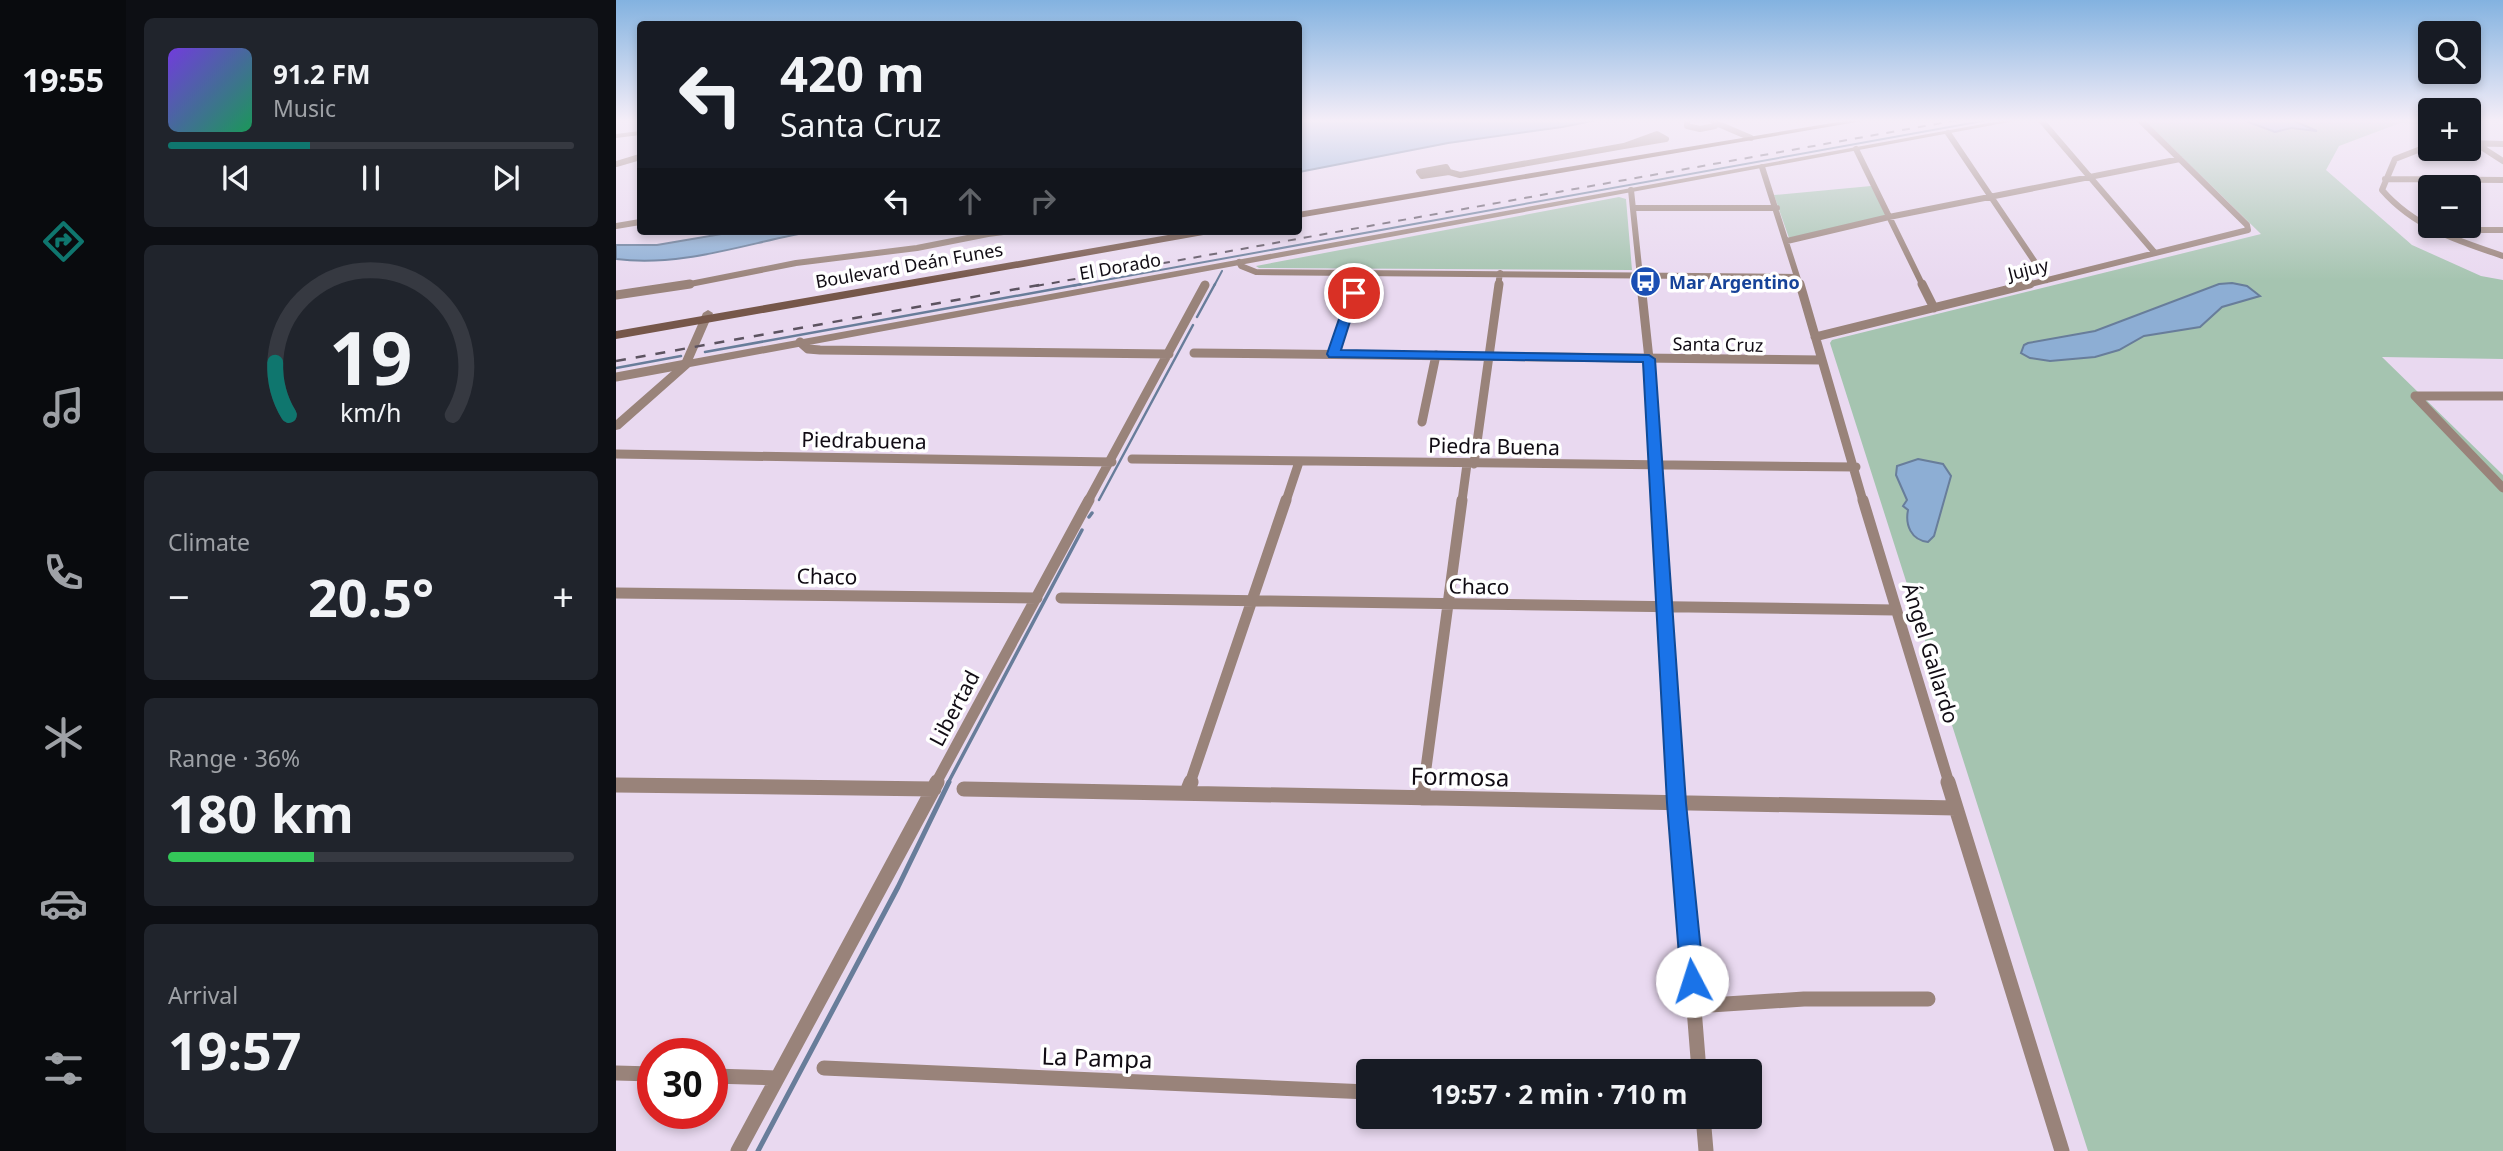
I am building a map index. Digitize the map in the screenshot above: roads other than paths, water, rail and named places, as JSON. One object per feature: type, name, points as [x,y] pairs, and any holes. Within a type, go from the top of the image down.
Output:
[{"type":"main road","points":[[1302,212],[1498,174]]},
{"type":"main road","points":[[1302,212],[1531,174]]},
{"type":"main road","name":"Boulevard Deán Funes","points":[[616,332],[1162,235]]},
{"type":"main road","name":"Boulevard Deán Funes","points":[[706,316],[1185,235]]},
{"type":"street","points":[[1452,174],[1462,179],[1488,174]]},
{"type":"street","name":"El Dorado","points":[[616,377],[1724,174]]},
{"type":"street","name":"Ángel Gallardo","points":[[1764,174],[1856,467],[1895,610],[2062,1151]]},
{"type":"street","points":[[1868,174],[1934,308]]},
{"type":"street","points":[[1977,174],[2047,280]]},
{"type":"street","points":[[2087,174],[2155,253]]},
{"type":"street","points":[[1787,241],[1889,217],[2106,174]]},
{"type":"street","name":"Jujuy","points":[[1815,337],[2248,230],[2195,174]]},
{"type":"street","points":[[2388,174],[2382,190],[2418,219]]},
{"type":"street","points":[[2385,179],[2503,180]]},
{"type":"street","points":[[1631,190],[1649,359],[1676,803],[1698,1059]]},
{"type":"street","points":[[1635,208],[1777,208]]},
{"type":"street","points":[[616,226],[637,222]]},
{"type":"street","points":[[2481,230],[2503,230]]},
{"type":"street","points":[[616,295],[691,286],[825,258],[939,246],[982,235]]},
{"type":"street","points":[[2457,238],[2503,256]]},
{"type":"street","points":[[1239,262],[1241,266],[1256,272],[1797,276]]},
{"type":"street","points":[[1333,354],[1360,272]]},
{"type":"street","points":[[1422,798],[1448,604],[1500,273]]},
{"type":"street","name":"Libertad","points":[[738,1151],[1112,462],[1205,285]]},
{"type":"street","points":[[616,426],[686,364],[706,316]]},
{"type":"street","points":[[800,342],[808,349],[820,350],[1169,354]]},
{"type":"street","name":"Santa Cruz","points":[[1194,353],[1821,360]]},
{"type":"street","points":[[1422,422],[1436,355]]},
{"type":"street","points":[[2503,396],[2415,396],[2503,488]]},
{"type":"street","name":"Piedrabuena","points":[[616,454],[1112,462]]},
{"type":"street","name":"Piedra Buena","points":[[1132,459],[1856,467]]},
{"type":"street","points":[[1187,792],[1299,462]]},
{"type":"street","points":[[2486,471],[2503,472]]},
{"type":"street","name":"Chaco","points":[[616,593],[1037,598]]},
{"type":"street","name":"Chaco","points":[[1061,598],[1895,610]]},
{"type":"street","points":[[616,785],[934,789]]},
{"type":"street","name":"Formosa","points":[[964,789],[1956,808]]},
{"type":"street","points":[[1695,1006],[1804,999],[1928,999]]},
{"type":"street","name":"La Pampa","points":[[824,1068],[1356,1091]]},
{"type":"street","points":[[616,1073],[637,1074]]},
{"type":"street","points":[[728,1076],[777,1078]]},
{"type":"street","points":[[1704,1129],[1706,1151]]},
{"type":"water","points":[[716,235],[795,235],[691,257],[641,261],[616,259],[616,245],[657,245]]},
{"type":"water","points":[[2219,284],[2247,286],[2260,296],[2222,307],[2200,327],[2144,336],[2119,350],[2095,357],[2050,361],[2030,358],[2021,353],[2024,345],[2028,343],[2095,331]]},
{"type":"water","points":[[1918,459],[1943,464],[1951,476],[1934,536],[1928,542],[1917,538],[1910,531],[1908,510],[1903,506],[1907,500],[1896,475],[1897,466]]},
{"type":"waterway","points":[[1072,286],[1692,174]]},
{"type":"waterway","points":[[1214,286],[1222,271]]},
{"type":"waterway","points":[[705,352],[1082,284]]},
{"type":"waterway","points":[[1197,317],[1215,284]]},
{"type":"waterway","points":[[1099,500],[1193,325]]},
{"type":"waterway","points":[[616,368],[681,356]]},
{"type":"waterway","points":[[1089,517],[1092,513]]},
{"type":"waterway","points":[[948,783],[1082,530]]},
{"type":"waterway","points":[[758,1151],[898,887],[949,782]]},
{"type":"railway","points":[[1036,286],[1660,174]]},
{"type":"railway","points":[[616,361],[1045,284]]},
{"type":"place","name":"Mar Argentino","points":[[1646,282]]}]
